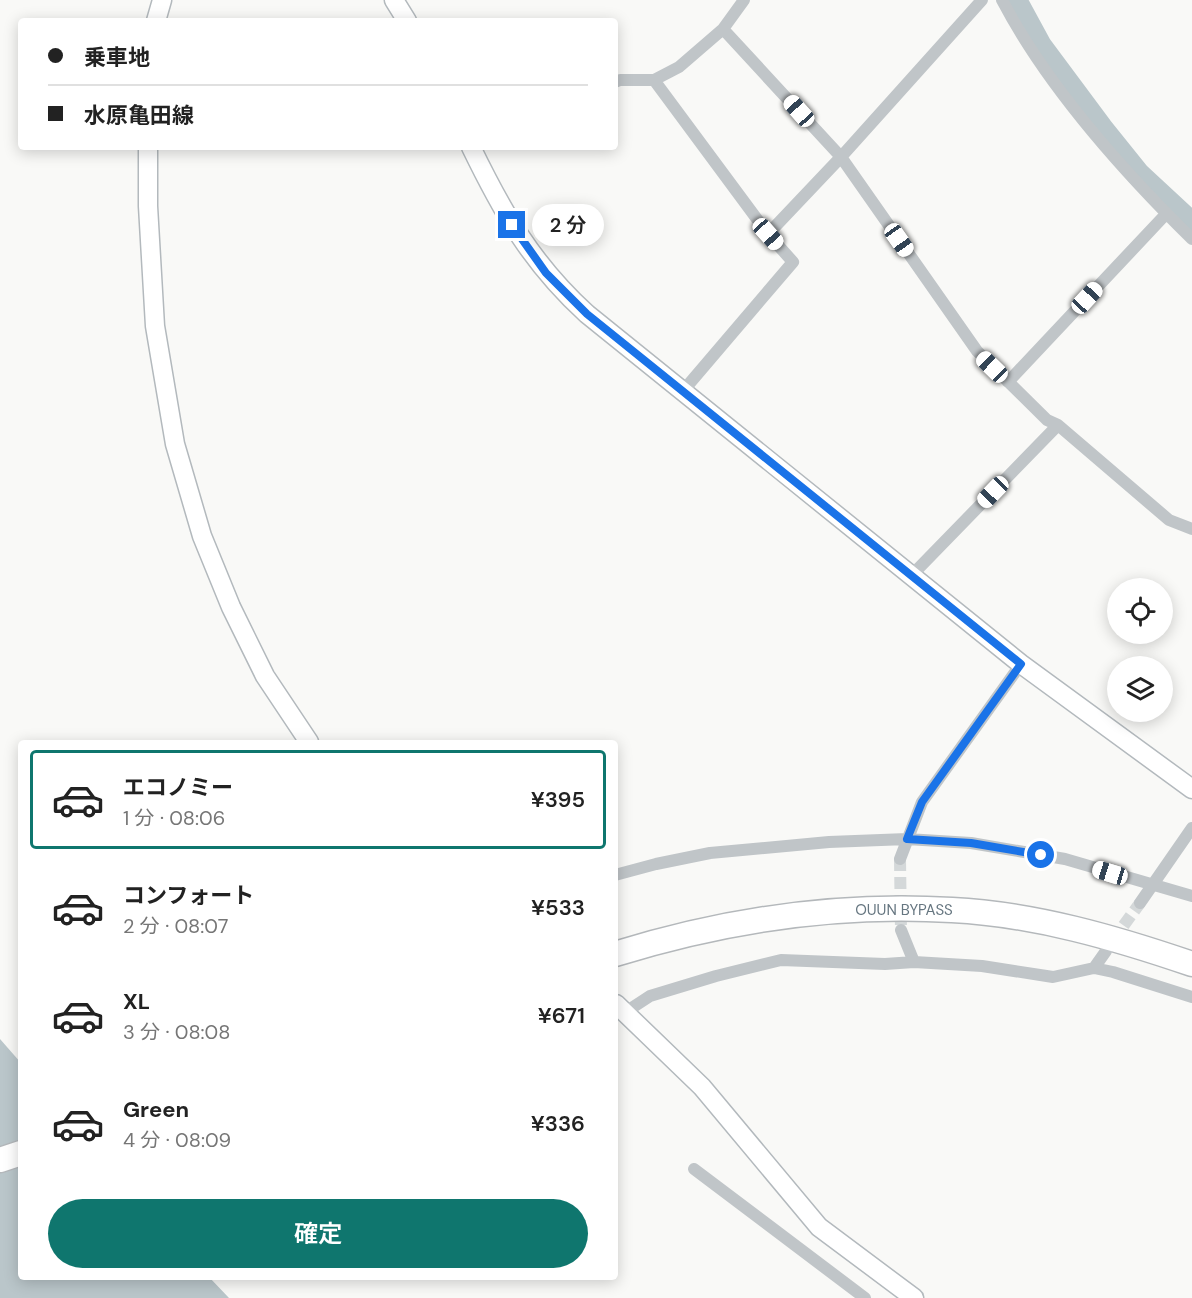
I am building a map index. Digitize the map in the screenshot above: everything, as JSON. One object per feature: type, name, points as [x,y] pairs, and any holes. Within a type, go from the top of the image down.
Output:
[{"type":"highway","name":"OUUN BYPASS","points":[[618,953],[671,937],[744,922],[822,911],[888,908],[954,910],[1071,928],[1129,943],[1192,964]]},
{"type":"highway","points":[[0,1160],[18,1154]]},
{"type":"street","points":[[157,18],[162,0]]},
{"type":"street","points":[[394,0],[404,18]]},
{"type":"street","points":[[618,81],[654,80],[679,67],[723,29],[744,0]]},
{"type":"street","points":[[768,234],[841,157],[982,0]]},
{"type":"street","points":[[1002,0],[1039,60],[1107,149],[1192,239]]},
{"type":"street","points":[[723,29],[841,157],[977,351],[1047,420],[1058,425],[1170,520],[1192,529]]},
{"type":"street","points":[[654,80],[768,234],[793,262],[683,391]]},
{"type":"street","points":[[148,150],[148,206],[156,326],[175,444],[202,536],[231,607],[265,676],[308,740]]},
{"type":"street","points":[[473,150],[500,207],[546,273],[587,314],[1021,664],[1192,789]]},
{"type":"street","points":[[1008,382],[1166,214]]},
{"type":"street","points":[[912,576],[1058,425]]},
{"type":"street","points":[[900,859],[922,802],[1021,664]]},
{"type":"street","points":[[1140,903],[1192,828]]},
{"type":"street","points":[[618,874],[710,853],[829,842],[907,839],[971,843],[1065,859],[1192,896]]},
{"type":"street","points":[[901,930],[914,962]]},
{"type":"street","points":[[1094,968],[1106,951]]},
{"type":"street","points":[[914,1298],[819,1227],[702,1087],[620,1008],[650,996],[716,976],[782,960],[885,964],[914,962],[982,966],[1053,977],[1094,968],[1192,997]]},
{"type":"street","points":[[694,1169],[865,1298]]},
{"type":"shaded area","points":[[0,1039],[18,1060],[18,1280],[212,1280],[229,1298],[0,1298]]},
{"type":"waterway","points":[[1015,0],[1040,46],[1101,128],[1138,174],[1192,224]]},
{"type":"tunnel","points":[[900,859],[901,930]]},
{"type":"tunnel","points":[[1113,940],[1140,903]]},
{"type":"route","points":[[512,225],[546,273],[587,314],[1021,664],[922,802],[907,839],[971,843],[1041,855]]}]
